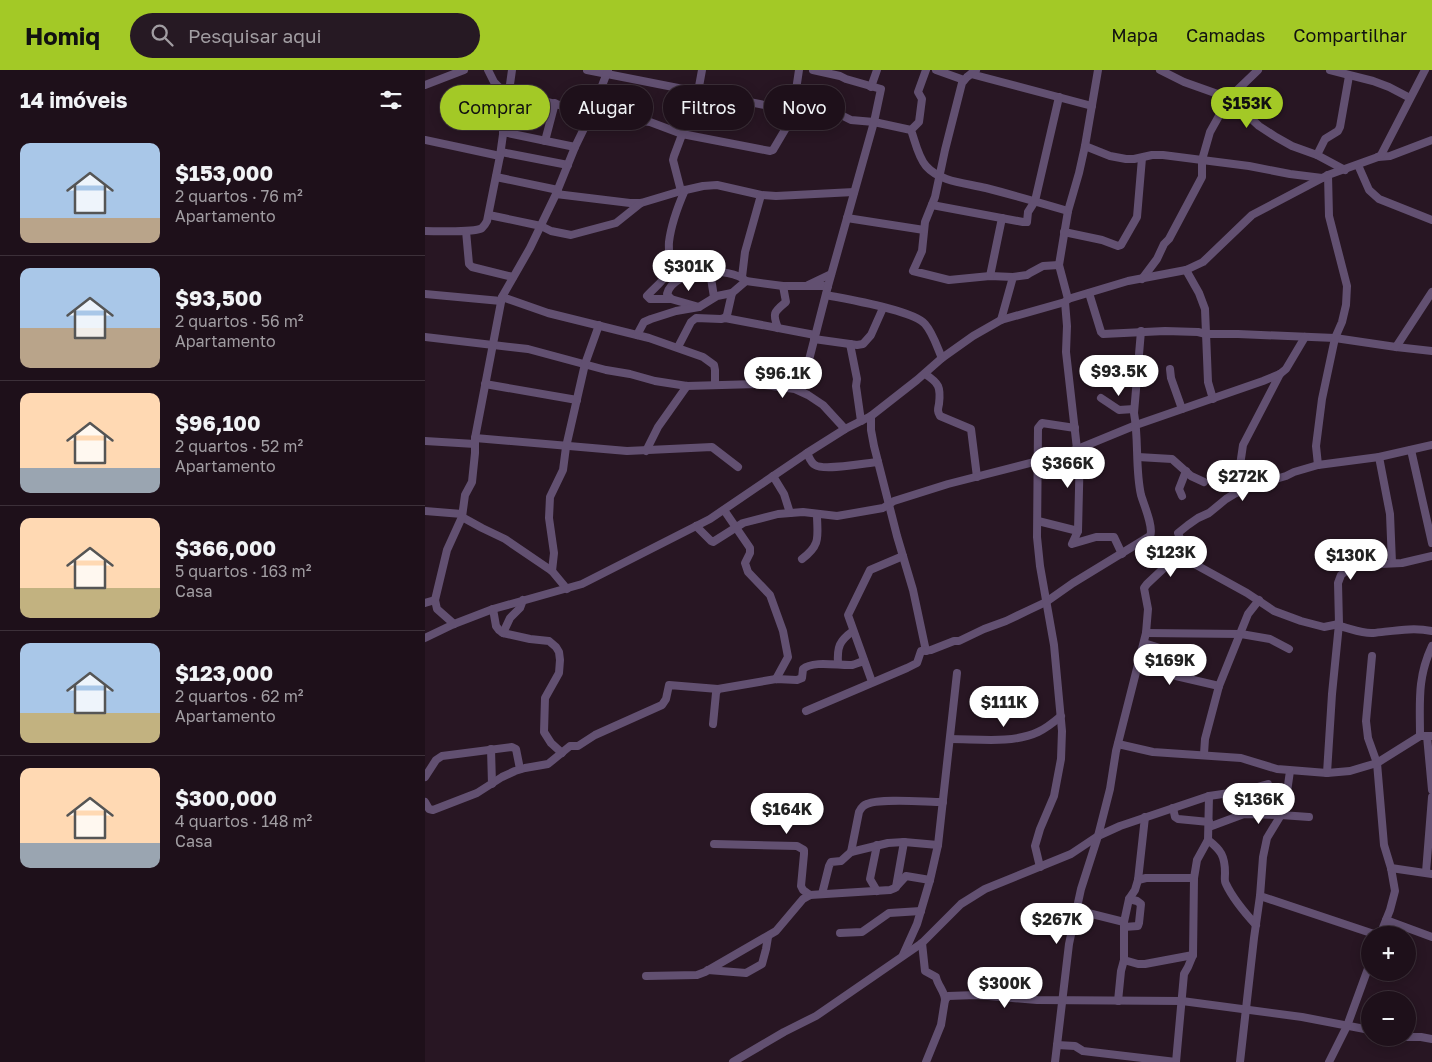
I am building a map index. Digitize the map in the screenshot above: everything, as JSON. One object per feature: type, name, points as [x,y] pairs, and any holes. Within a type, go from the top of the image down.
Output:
[{"type":"street","points":[[425,85],[464,70]]},
{"type":"street","points":[[488,70],[493,82],[497,85]]},
{"type":"street","points":[[510,85],[511,70]]},
{"type":"street","points":[[587,70],[608,72],[666,85]]},
{"type":"street","points":[[699,85],[702,70]]},
{"type":"street","points":[[797,85],[799,70]]},
{"type":"street","points":[[801,391],[831,274],[874,122],[881,89],[813,70]]},
{"type":"street","points":[[871,87],[877,70]]},
{"type":"street","points":[[911,130],[919,122],[922,99],[918,92],[925,70]]},
{"type":"street","points":[[936,70],[964,80]]},
{"type":"street","points":[[1098,70],[1085,146],[1068,211],[1059,265],[1067,301],[1065,352],[1079,449],[1079,531],[1072,544],[1096,537],[1114,537],[1123,554]]},
{"type":"street","points":[[1160,70],[1184,82],[1229,98],[1259,126],[1276,137],[1345,170]]},
{"type":"street","points":[[1142,279],[1169,239],[1203,175],[1202,160],[1210,132],[1229,98],[1258,70]]},
{"type":"street","points":[[1330,70],[1373,81],[1410,98]]},
{"type":"street","points":[[1378,157],[1381,155],[1425,70]]},
{"type":"street","points":[[603,85],[608,72]]},
{"type":"street","points":[[1059,265],[1043,266],[1027,275],[1013,277],[990,276],[949,280],[913,271],[922,251],[927,215],[935,197],[953,118],[964,80],[974,72],[1092,106]]},
{"type":"street","points":[[1317,155],[1325,139],[1340,128],[1349,76]]},
{"type":"street","points":[[932,205],[1027,222],[1029,212],[1035,202],[1059,97]]},
{"type":"street","points":[[550,102],[560,104]]},
{"type":"street","points":[[545,140],[555,103]]},
{"type":"street","points":[[845,117],[851,120],[874,122],[911,130]]},
{"type":"street","points":[[653,123],[682,134],[773,150],[785,130]]},
{"type":"street","points":[[454,624],[437,609],[435,600],[447,550],[462,515],[465,495],[472,482],[475,441],[501,299],[541,226],[583,130]]},
{"type":"street","points":[[684,130],[673,160],[683,190],[670,238],[669,268],[661,282],[647,296],[650,300],[671,299],[699,306]]},
{"type":"street","points":[[911,130],[923,162],[939,176],[1068,211]]},
{"type":"street","points":[[425,231],[466,231],[482,228],[489,215],[501,154],[503,132],[575,147]]},
{"type":"street","points":[[425,140],[568,165]]},
{"type":"street","points":[[426,638],[454,624],[493,609],[567,589],[597,577],[696,526],[724,510],[807,452],[871,416],[925,374],[942,358],[973,336],[1001,320],[1128,281],[1186,270],[1207,260],[1252,215],[1325,177],[1378,157],[1390,156],[1432,140]]},
{"type":"street","points":[[1085,146],[1125,159],[1157,155],[1249,166],[1290,174],[1325,177]]},
{"type":"street","points":[[1065,232],[1102,240],[1118,246],[1121,245],[1137,217],[1142,158]]},
{"type":"street","points":[[1358,165],[1369,190],[1379,199],[1432,220]]},
{"type":"street","points":[[496,177],[557,192],[630,203],[641,203],[683,190],[717,185],[761,195],[800,196],[854,192]]},
{"type":"street","points":[[1318,465],[1316,446],[1321,399],[1335,338],[1342,322],[1346,305],[1347,286],[1329,216],[1325,177]]},
{"type":"street","points":[[725,318],[732,293],[744,279],[745,252],[761,195]]},
{"type":"street","points":[[489,215],[541,226],[567,235],[616,223],[641,203]]},
{"type":"street","points":[[847,218],[924,230]]},
{"type":"street","points":[[990,276],[1002,218]]},
{"type":"street","points":[[466,231],[469,264],[472,267],[513,278]]},
{"type":"street","points":[[1186,270],[1199,293],[1205,309],[1208,382],[1213,399]]},
{"type":"street","points":[[671,299],[668,296],[670,285],[692,274],[710,272],[723,272],[744,279],[783,286],[828,286]]},
{"type":"street","points":[[710,272],[714,297]]},
{"type":"street","points":[[808,285],[831,274]]},
{"type":"street","points":[[1001,320],[1013,277]]},
{"type":"street","points":[[778,328],[774,317],[776,310],[786,302],[783,286]]},
{"type":"street","points":[[1396,347],[1432,292]]},
{"type":"street","points":[[637,335],[645,322],[651,319],[699,306],[714,297],[732,293]]},
{"type":"street","points":[[1089,293],[1103,334],[1141,331],[1335,338],[1432,351]]},
{"type":"street","points":[[425,294],[501,299],[678,347],[703,357],[714,365],[715,385]]},
{"type":"street","points":[[826,295],[914,316],[924,323],[934,338],[942,358]]},
{"type":"street","points":[[678,347],[691,322],[696,318],[725,318],[860,345],[866,342],[871,335],[883,308]]},
{"type":"street","points":[[553,571],[555,553],[549,518],[550,497],[562,473],[585,364],[599,325]]},
{"type":"street","points":[[805,711],[917,663],[921,651],[960,641],[984,629],[1006,622],[1046,602],[1073,583],[1146,540],[1152,533],[1138,478],[1137,425],[1134,409],[1141,331]]},
{"type":"street","points":[[425,337],[528,349],[655,381],[687,386],[757,384],[801,391],[823,405],[845,429]]},
{"type":"street","points":[[1236,493],[1243,445],[1280,374],[1305,337]]},
{"type":"street","points":[[850,344],[857,379],[856,386],[861,421]]},
{"type":"street","points":[[1170,369],[1171,378],[1182,409]]},
{"type":"street","points":[[925,374],[935,380],[939,389],[937,412],[940,416],[971,429],[977,477]]},
{"type":"street","points":[[696,526],[712,542],[743,523],[767,516],[803,512],[843,515],[883,508],[894,501],[948,484],[1079,449],[1137,425],[1280,374]]},
{"type":"street","points":[[485,384],[577,400]]},
{"type":"street","points":[[647,450],[658,427],[687,386]]},
{"type":"street","points":[[1101,398],[1119,410],[1134,409]]},
{"type":"street","points":[[871,416],[871,430],[878,462],[913,590],[925,651]]},
{"type":"street","points":[[1040,867],[1035,846],[1040,828],[1054,796],[1059,775],[1062,740],[1054,645],[1040,566],[1037,521],[1038,428],[1042,423],[1075,428]]},
{"type":"street","points":[[425,441],[475,441],[627,451],[712,447],[738,467]]},
{"type":"street","points":[[1432,445],[1379,457],[1318,465],[1244,488],[1178,533],[1189,561],[1259,600],[1274,611],[1324,627],[1338,625],[1371,633],[1406,630],[1432,632]]},
{"type":"street","points":[[1411,450],[1432,543]]},
{"type":"street","points":[[807,452],[812,462],[818,466],[829,467],[878,462]]},
{"type":"street","points":[[1138,457],[1172,459],[1191,476],[1204,482]]},
{"type":"street","points":[[1379,457],[1390,514],[1392,563]]},
{"type":"street","points":[[1182,496],[1179,489],[1186,471]]},
{"type":"street","points":[[773,476],[783,494],[790,513]]},
{"type":"street","points":[[724,510],[750,548],[750,553],[745,563],[747,572],[771,595],[783,631],[788,657],[776,679]]},
{"type":"street","points":[[425,511],[462,515],[482,528],[505,538],[553,571],[567,589]]},
{"type":"street","points":[[802,559],[813,551],[816,545],[817,514]]},
{"type":"street","points":[[1037,521],[1079,531]]},
{"type":"street","points":[[872,682],[848,616],[867,573],[873,567],[903,556]]},
{"type":"street","points":[[1327,773],[1338,625],[1338,583],[1341,575],[1359,565],[1407,562],[1432,556]]},
{"type":"street","points":[[1055,1062],[1061,1000],[1076,910],[1110,789],[1117,744],[1146,633],[1148,609],[1144,588],[1164,568],[1189,561]]},
{"type":"street","points":[[425,603],[435,600]]},
{"type":"street","points":[[503,633],[510,618],[520,608],[523,600]]},
{"type":"street","points":[[1204,754],[1205,739],[1219,686],[1248,614],[1259,600]]},
{"type":"street","points":[[493,609],[496,626],[503,633],[549,641],[559,652],[559,672],[545,698],[544,732],[551,743],[562,753]]},
{"type":"street","points":[[838,664],[838,648],[844,638],[853,631]]},
{"type":"street","points":[[1146,633],[1241,634],[1270,639],[1289,650]]},
{"type":"street","points":[[1143,643],[1163,649],[1170,658],[1176,676],[1219,686]]},
{"type":"street","points":[[1432,646],[1425,661],[1420,682],[1432,790]]},
{"type":"street","points":[[1372,656],[1366,721],[1368,738],[1377,762],[1384,845],[1395,890],[1383,926]]},
{"type":"street","points":[[426,807],[433,810],[465,798],[505,775],[520,769],[548,764],[571,746],[578,746],[595,735],[662,705],[666,699],[669,685],[718,688],[776,679],[800,679],[805,667],[808,666],[852,665],[864,661]]},
{"type":"street","points":[[903,955],[917,924],[930,880],[937,845],[957,673]]},
{"type":"street","points":[[713,724],[715,693],[718,688]]},
{"type":"street","points":[[949,739],[1004,740],[1026,736],[1042,730],[1061,716]]},
{"type":"street","points":[[1117,744],[1153,752],[1241,758],[1277,769],[1327,773],[1350,771],[1377,762],[1426,736]]},
{"type":"street","points":[[425,777],[436,760],[442,756],[491,749],[515,748],[520,769]]},
{"type":"street","points":[[491,749],[492,784]]},
{"type":"street","points":[[1241,1062],[1263,857],[1267,838],[1281,814],[1287,799],[1290,771]]},
{"type":"street","points":[[733,1062],[784,1032],[816,1016],[919,945],[967,899],[1071,854],[1098,836],[1145,817],[1209,796],[1243,791],[1268,784]]},
{"type":"street","points":[[1057,1045],[1075,1046],[1083,1051],[1176,1062],[1184,974],[1189,967],[1193,955],[1194,878],[1197,860],[1208,840],[1209,796]]},
{"type":"street","points":[[1391,868],[1429,873],[1432,797]]},
{"type":"street","points":[[851,852],[859,812],[866,804],[878,801],[943,802]]},
{"type":"street","points":[[1173,808],[1177,820],[1209,824],[1244,814],[1281,814],[1309,817]]},
{"type":"street","points":[[1118,1001],[1124,960],[1124,924],[1129,899],[1135,890],[1138,880],[1145,817]]},
{"type":"street","points":[[1208,840],[1219,848],[1222,854],[1225,862],[1225,882],[1242,910],[1256,925]]},
{"type":"street","points":[[823,894],[831,862],[841,861],[851,852],[877,845],[904,842],[937,845]]},
{"type":"street","points":[[895,888],[904,842]]},
{"type":"street","points":[[714,844],[797,846],[801,848],[804,850],[804,854],[801,886],[810,895]]},
{"type":"street","points":[[877,845],[870,879],[877,891]]},
{"type":"street","points":[[646,976],[697,975],[708,970],[767,936],[783,924],[803,899],[810,895],[890,890],[895,888],[906,876],[930,880]]},
{"type":"street","points":[[1138,880],[1146,878],[1194,878]]},
{"type":"street","points":[[1260,896],[1361,929]]},
{"type":"street","points":[[1076,910],[1135,927],[1139,923],[1141,904],[1129,899]]},
{"type":"street","points":[[840,933],[862,932],[889,913],[921,911]]},
{"type":"street","points":[[1386,920],[1432,937]]},
{"type":"street","points":[[708,970],[748,973],[762,964],[767,936]]},
{"type":"street","points":[[907,944],[919,945]]},
{"type":"street","points":[[919,945],[925,971],[936,977],[938,986],[945,995],[941,1025],[926,1062]]},
{"type":"street","points":[[1124,960],[1145,964],[1193,955]]},
{"type":"street","points":[[1329,1062],[1347,1026],[1363,981]]},
{"type":"street","points":[[945,1000],[948,996],[976,995],[1037,1000],[1182,1001],[1302,1017],[1361,1028]]},
{"type":"street","points":[[1416,1037],[1432,1039]]}]
